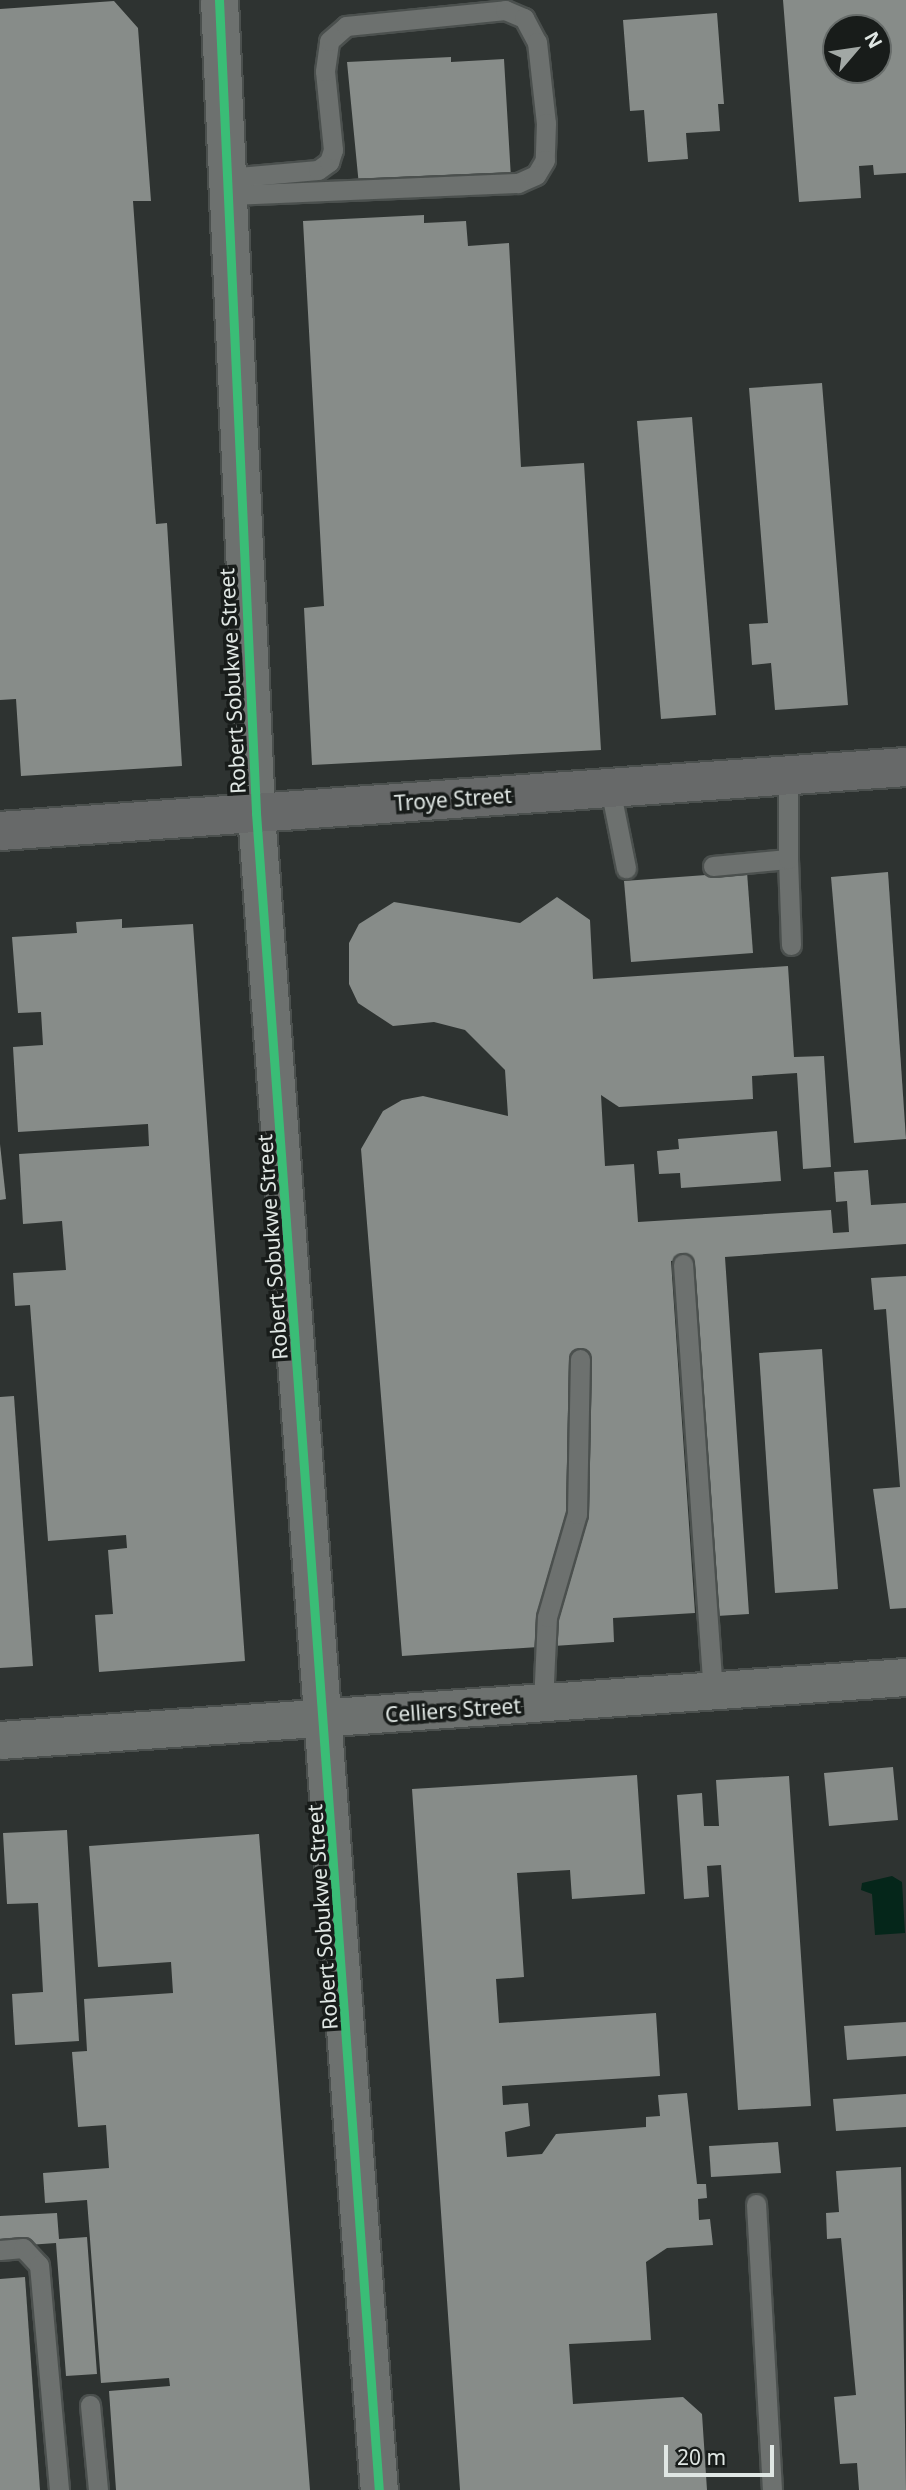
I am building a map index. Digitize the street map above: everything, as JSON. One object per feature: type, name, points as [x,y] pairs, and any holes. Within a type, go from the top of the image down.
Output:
[{"type":"main road","name":"Troye Street","points":[[0,831],[906,767]]},
{"type":"street","name":"Robert Sobukwe Street","points":[[219,0],[256,813],[326,1720],[379,2490]]},
{"type":"street","name":"Celliers Street","points":[[0,1740],[326,1720],[906,1677]]},
{"type":"lane","points":[[505,10],[524,18],[537,42],[546,123],[545,160],[536,175],[518,183],[227,187],[317,170],[329,162],[333,150],[325,71],[329,41],[346,26],[505,10]]},
{"type":"lane","points":[[788,775],[791,945]]},
{"type":"lane","points":[[610,788],[626,869]]},
{"type":"lane","points":[[713,866],[788,859]]},
{"type":"lane","points":[[683,1264],[713,1691]]},
{"type":"lane","points":[[543,1704],[547,1617],[577,1514],[580,1359]]},
{"type":"lane","points":[[756,2204],[772,2490]]},
{"type":"lane","points":[[0,2250],[23,2248],[39,2265],[59,2490]]},
{"type":"lane","points":[[90,2405],[98,2490]]},
{"type":"shaded area","points":[[892,1876],[902,1882],[905,1933],[875,1935],[872,1894],[861,1890],[862,1883]]},
{"type":"building","points":[[783,0],[906,0],[906,173],[874,175],[873,165],[859,166],[861,198],[799,202]]},
{"type":"building","points":[[114,1],[138,28],[151,201],[133,201],[156,524],[167,523],[182,766],[21,776],[16,699],[0,700],[0,9]]},
{"type":"building","points":[[717,13],[724,104],[718,104],[720,131],[686,133],[688,159],[648,162],[644,110],[630,111],[623,20]]},
{"type":"building","points":[[451,57],[451,62],[504,59],[511,178],[359,186],[347,62]]},
{"type":"building","points":[[424,215],[424,223],[466,221],[468,246],[509,243],[521,467],[584,463],[601,750],[312,765],[304,608],[324,606],[303,221]]},
{"type":"building","points":[[822,383],[848,705],[775,710],[771,663],[752,665],[749,624],[768,623],[749,388]]},
{"type":"building","points":[[692,417],[716,715],[661,719],[637,421]]},
{"type":"building","points":[[747,872],[753,953],[631,962],[624,881]]},
{"type":"building","points":[[888,872],[906,1139],[854,1143],[831,877]]},
{"type":"building","points":[[557,897],[590,920],[593,979],[788,966],[794,1057],[824,1056],[831,1167],[803,1169],[797,1073],[752,1076],[753,1099],[619,1107],[601,1095],[605,1166],[634,1164],[638,1222],[831,1210],[833,1233],[849,1232],[847,1201],[836,1202],[834,1172],[868,1170],[871,1205],[906,1203],[906,1244],[725,1257],[749,1614],[717,1616],[692,1259],[671,1261],[695,1613],[613,1618],[614,1642],[402,1656],[361,1149],[383,1111],[402,1100],[423,1096],[508,1116],[505,1070],[465,1030],[434,1022],[393,1026],[358,1003],[349,984],[349,943],[359,924],[394,902],[520,923]]},
{"type":"building","points":[[122,919],[122,928],[193,924],[245,1661],[99,1672],[95,1615],[113,1614],[108,1550],[127,1548],[126,1535],[48,1541],[30,1305],[15,1306],[13,1273],[66,1270],[62,1221],[23,1224],[19,1154],[149,1146],[148,1124],[18,1132],[13,1047],[43,1045],[41,1012],[18,1013],[12,937],[77,933],[76,922]]},
{"type":"building","points":[[777,1131],[781,1181],[681,1188],[680,1173],[659,1174],[657,1151],[679,1149],[678,1139]]},
{"type":"building","points":[[0,1144],[6,1199],[0,1200]]},
{"type":"building","points":[[906,1276],[906,1608],[890,1609],[873,1489],[900,1487],[886,1309],[874,1310],[871,1278]]},
{"type":"building","points":[[822,1349],[838,1589],[775,1593],[759,1353]]},
{"type":"building","points":[[14,1396],[33,1666],[0,1668],[0,1397]]},
{"type":"building","points":[[893,1767],[898,1820],[829,1826],[824,1773]]},
{"type":"building","points":[[637,1775],[645,1894],[572,1899],[570,1870],[517,1873],[524,1977],[496,1979],[499,2023],[656,2013],[660,2076],[502,2086],[503,2105],[528,2103],[530,2126],[505,2132],[507,2157],[542,2154],[556,2134],[646,2127],[646,2117],[660,2116],[658,2095],[687,2093],[697,2184],[706,2184],[707,2198],[698,2199],[699,2220],[710,2219],[713,2245],[667,2248],[646,2262],[651,2340],[569,2344],[573,2404],[683,2397],[702,2414],[707,2490],[460,2490],[412,1789]]},
{"type":"building","points":[[789,1776],[811,2106],[738,2110],[721,1865],[707,1866],[709,1897],[684,1899],[677,1795],[702,1793],[704,1826],[719,1826],[716,1780]]},
{"type":"building","points":[[67,1830],[79,2041],[15,2045],[12,1994],[43,1992],[38,1903],[7,1904],[3,1833]]},
{"type":"building","points":[[259,1834],[310,2490],[116,2490],[109,2391],[170,2386],[169,2378],[101,2383],[87,2200],[45,2203],[43,2173],[109,2168],[106,2125],[78,2127],[72,2052],[87,2051],[84,1999],[173,1993],[171,1962],[98,1967],[89,1846]]},
{"type":"building","points":[[906,2022],[906,2056],[847,2060],[844,2026]]},
{"type":"building","points":[[906,2094],[906,2127],[836,2131],[833,2099]]},
{"type":"building","points":[[778,2142],[781,2173],[711,2177],[709,2146]]},
{"type":"building","points":[[901,2167],[906,2490],[859,2490],[857,2463],[840,2464],[834,2397],[856,2395],[841,2238],[827,2239],[826,2213],[839,2212],[836,2171]]},
{"type":"building","points":[[57,2213],[59,2239],[87,2237],[97,2374],[66,2376],[56,2243],[0,2247],[0,2216]]},
{"type":"building","points":[[25,2277],[40,2490],[0,2490],[0,2279]]},
{"type":"cycle path","points":[[219,0],[256,813],[379,2490]]}]
